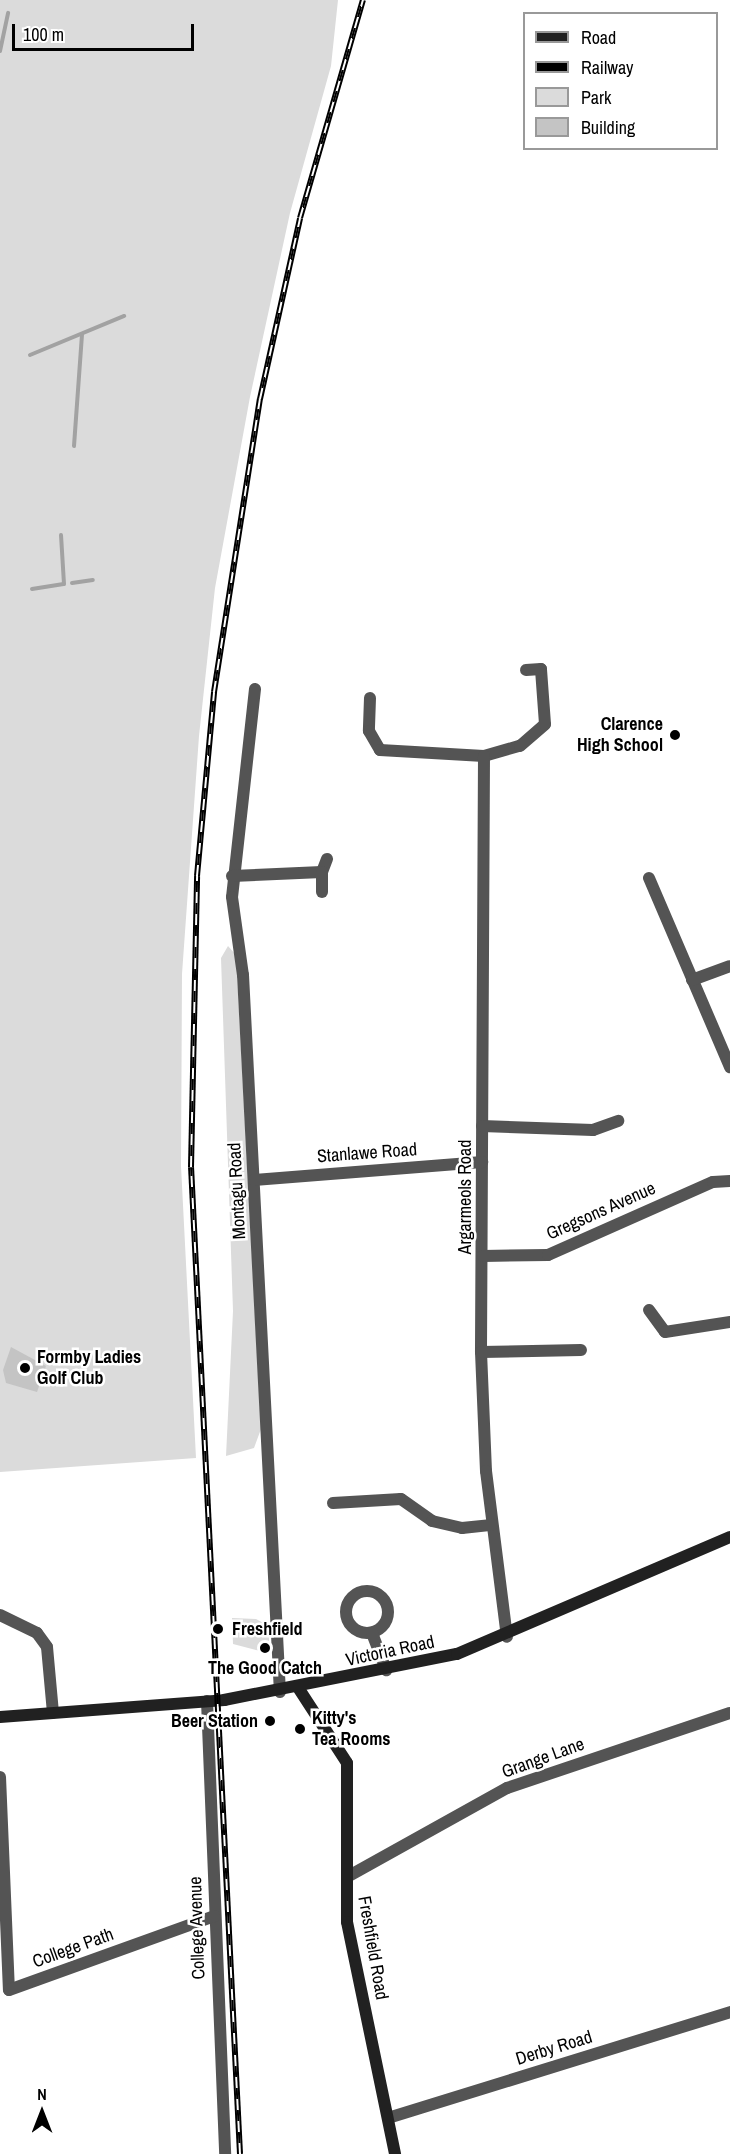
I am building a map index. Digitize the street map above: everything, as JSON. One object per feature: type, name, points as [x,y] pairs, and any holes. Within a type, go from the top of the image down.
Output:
[{"type":"street","points":[[370,698],[369,731],[381,750],[484,756],[520,746],[545,724],[541,669],[526,670]]},
{"type":"street","name":"Montagu Road","points":[[255,689],[232,876],[254,1180],[280,1692]]},
{"type":"street","name":"Argarmeols Road","points":[[484,756],[481,1352],[492,1525],[507,1637]]},
{"type":"street","points":[[322,892],[322,872],[327,859]]},
{"type":"street","points":[[232,876],[322,872]]},
{"type":"street","points":[[649,878],[730,1067]]},
{"type":"street","points":[[692,980],[730,966]]},
{"type":"street","points":[[482,1126],[593,1130],[618,1121]]},
{"type":"street","name":"Stanlawe Road","points":[[254,1180],[482,1162]]},
{"type":"street","name":"Gregsons Avenue","points":[[483,1256],[548,1255],[713,1182],[730,1181]]},
{"type":"street","points":[[649,1311],[665,1332],[730,1322]]},
{"type":"street","points":[[481,1352],[581,1350]]},
{"type":"street","points":[[333,1503],[401,1499],[432,1521],[462,1528],[492,1525]]},
{"type":"street","name":"Victoria Road","points":[[0,1717],[207,1701],[299,1689],[386,1670],[507,1637],[730,1537]]},
{"type":"street","points":[[0,1615],[37,1633],[47,1647],[53,1713]]},
{"type":"street","points":[[372,1633],[386,1670]]},
{"type":"street","name":"Freshfield Road","points":[[299,1689],[347,1763],[347,1922],[395,2154]]},
{"type":"street","name":"College Avenue","points":[[207,1701],[225,2154]]},
{"type":"street","name":"Grange Lane","points":[[347,1877],[507,1788],[730,1713]]},
{"type":"street","name":"College Path","points":[[0,1778],[9,1890],[9,1990],[214,1916]]},
{"type":"street","name":"Derby Road","points":[[388,2118],[730,2012]]},
{"type":"green space","points":[[0,0],[338,0],[331,66],[290,213],[250,397],[215,588],[199,736],[182,974],[181,1166],[196,1458],[0,1472]]},
{"type":"green space","points":[[228,946],[236,955],[261,1429],[254,1448],[226,1456],[233,1311],[221,958]]},
{"type":"green space","points":[[232,1618],[256,1619],[269,1626],[269,1643],[259,1644],[260,1651],[233,1644]]},
{"type":"building","name":"Formby Ladies Golf Club","points":[[11,1347],[46,1366],[37,1392],[6,1383],[3,1370]]},
{"type":"waterway","points":[[0,51],[8,13]]},
{"type":"waterway","points":[[30,355],[124,316]]},
{"type":"waterway","points":[[74,446],[82,334]]},
{"type":"waterway","points":[[32,589],[64,584],[61,535]]},
{"type":"waterway","points":[[72,583],[93,580]]},
{"type":"railway","points":[[240,2154],[191,1167],[197,876],[214,692],[260,399],[300,218],[363,0]]},
{"type":"place","name":"Clarence High School","points":[[675,735]]},
{"type":"place","name":"Formby Ladies Golf Club","points":[[25,1368]]},
{"type":"place","name":"Freshfield","points":[[218,1629]]},
{"type":"place","name":"The Good Catch","points":[[265,1648]]},
{"type":"place","name":"Beer Station","points":[[270,1721]]},
{"type":"place","name":"Kitty's Tea Rooms","points":[[300,1729]]}]
